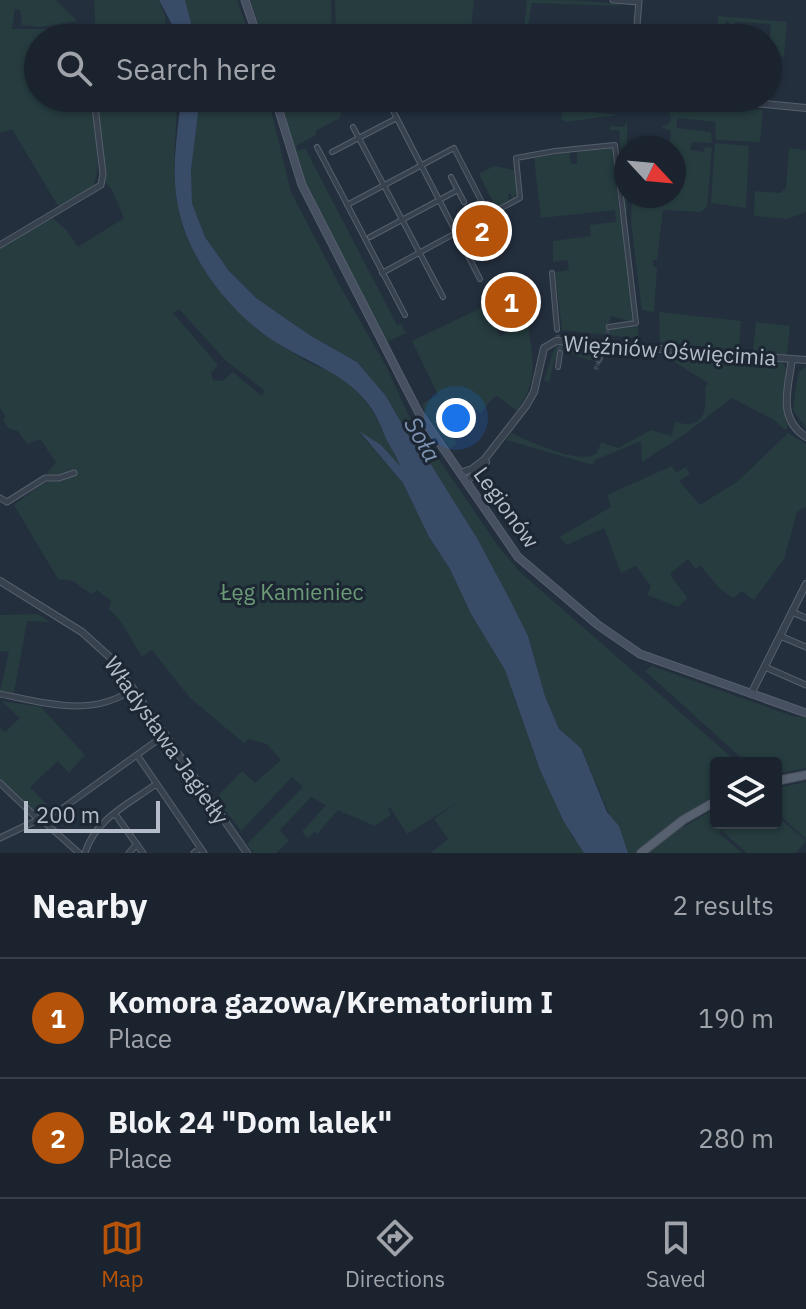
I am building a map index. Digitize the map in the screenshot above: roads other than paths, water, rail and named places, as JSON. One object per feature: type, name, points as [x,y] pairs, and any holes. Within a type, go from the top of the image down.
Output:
[{"type":"main road","points":[[245,0],[253,24]]},
{"type":"main road","name":"Legionów","points":[[279,112],[293,161],[311,206],[419,413],[518,557],[621,643],[640,654],[806,713]]},
{"type":"main road","points":[[782,780],[805,775]]},
{"type":"main road","points":[[641,853],[669,830],[710,805]]},
{"type":"street","points":[[613,0],[639,1],[637,24]]},
{"type":"street","points":[[782,106],[806,108]]},
{"type":"street","points":[[0,245],[101,185],[103,174],[96,112]]},
{"type":"street","points":[[394,112],[480,279]]},
{"type":"street","points":[[332,152],[397,118]]},
{"type":"street","points":[[353,127],[443,297]]},
{"type":"street","points":[[382,273],[520,198],[516,158],[615,145],[636,323],[609,327]]},
{"type":"street","points":[[317,147],[405,315]]},
{"type":"street","points":[[347,205],[454,148],[489,216]]},
{"type":"street","points":[[451,177],[464,202]]},
{"type":"street","points":[[370,237],[458,190]]},
{"type":"street","points":[[552,273],[557,329]]},
{"type":"street","name":"Więźniów Oświęcimia","points":[[466,482],[482,467],[532,396],[544,348],[556,341],[806,360]]},
{"type":"street","points":[[599,360],[602,351]]},
{"type":"street","points":[[558,367],[560,353]]},
{"type":"street","points":[[792,359],[786,411],[793,426],[806,437]]},
{"type":"street","name":"Więźniów Oświęcimia","points":[[460,473],[477,466],[501,440]]},
{"type":"street","points":[[0,498],[7,502],[45,478],[74,473]]},
{"type":"street","name":"Władysława Jagiełły","points":[[0,581],[87,636],[118,666],[247,853]]},
{"type":"street","points":[[751,694],[806,584]]},
{"type":"street","points":[[792,612],[806,618]]},
{"type":"street","points":[[780,636],[806,647]]},
{"type":"street","points":[[765,667],[806,685]]},
{"type":"street","points":[[0,694],[78,708],[121,697],[134,688]]},
{"type":"street","points":[[0,838],[63,808],[166,734]]},
{"type":"street","points":[[137,755],[202,850],[194,853]]},
{"type":"street","points":[[0,783],[79,853]]},
{"type":"street","points":[[85,853],[90,837],[100,823],[156,784]]},
{"type":"street","points":[[115,814],[143,853]]},
{"type":"street","points":[[129,853],[137,844]]},
{"type":"water","points":[[159,0],[185,0],[191,24],[172,24]]},
{"type":"water","points":[[180,112],[198,112],[191,170],[192,203],[205,237],[229,271],[256,298],[311,336],[357,362],[386,396],[407,433],[430,463],[477,538],[510,600],[528,636],[545,696],[559,729],[581,748],[607,812],[619,826],[628,853],[584,853],[564,822],[540,770],[505,670],[429,537],[403,483],[359,431],[381,445],[400,466],[375,413],[348,384],[279,344],[246,320],[207,274],[181,220],[175,188]]},
{"type":"tunnel","points":[[604,345],[609,327]]},
{"type":"tunnel","points":[[557,329],[560,353]]},
{"type":"tunnel","points":[[594,367],[597,368],[599,360]]},
{"type":"place","name":"Blok 24 \"Dom lalek\"","points":[[482,231]]},
{"type":"place","name":"Komora gazowa/Krematorium I","points":[[511,302]]},
{"type":"water label","name":"Soła","points":[[423,439]]},
{"type":"park label","name":"Łęg Kamieniec","points":[[292,591]]}]
